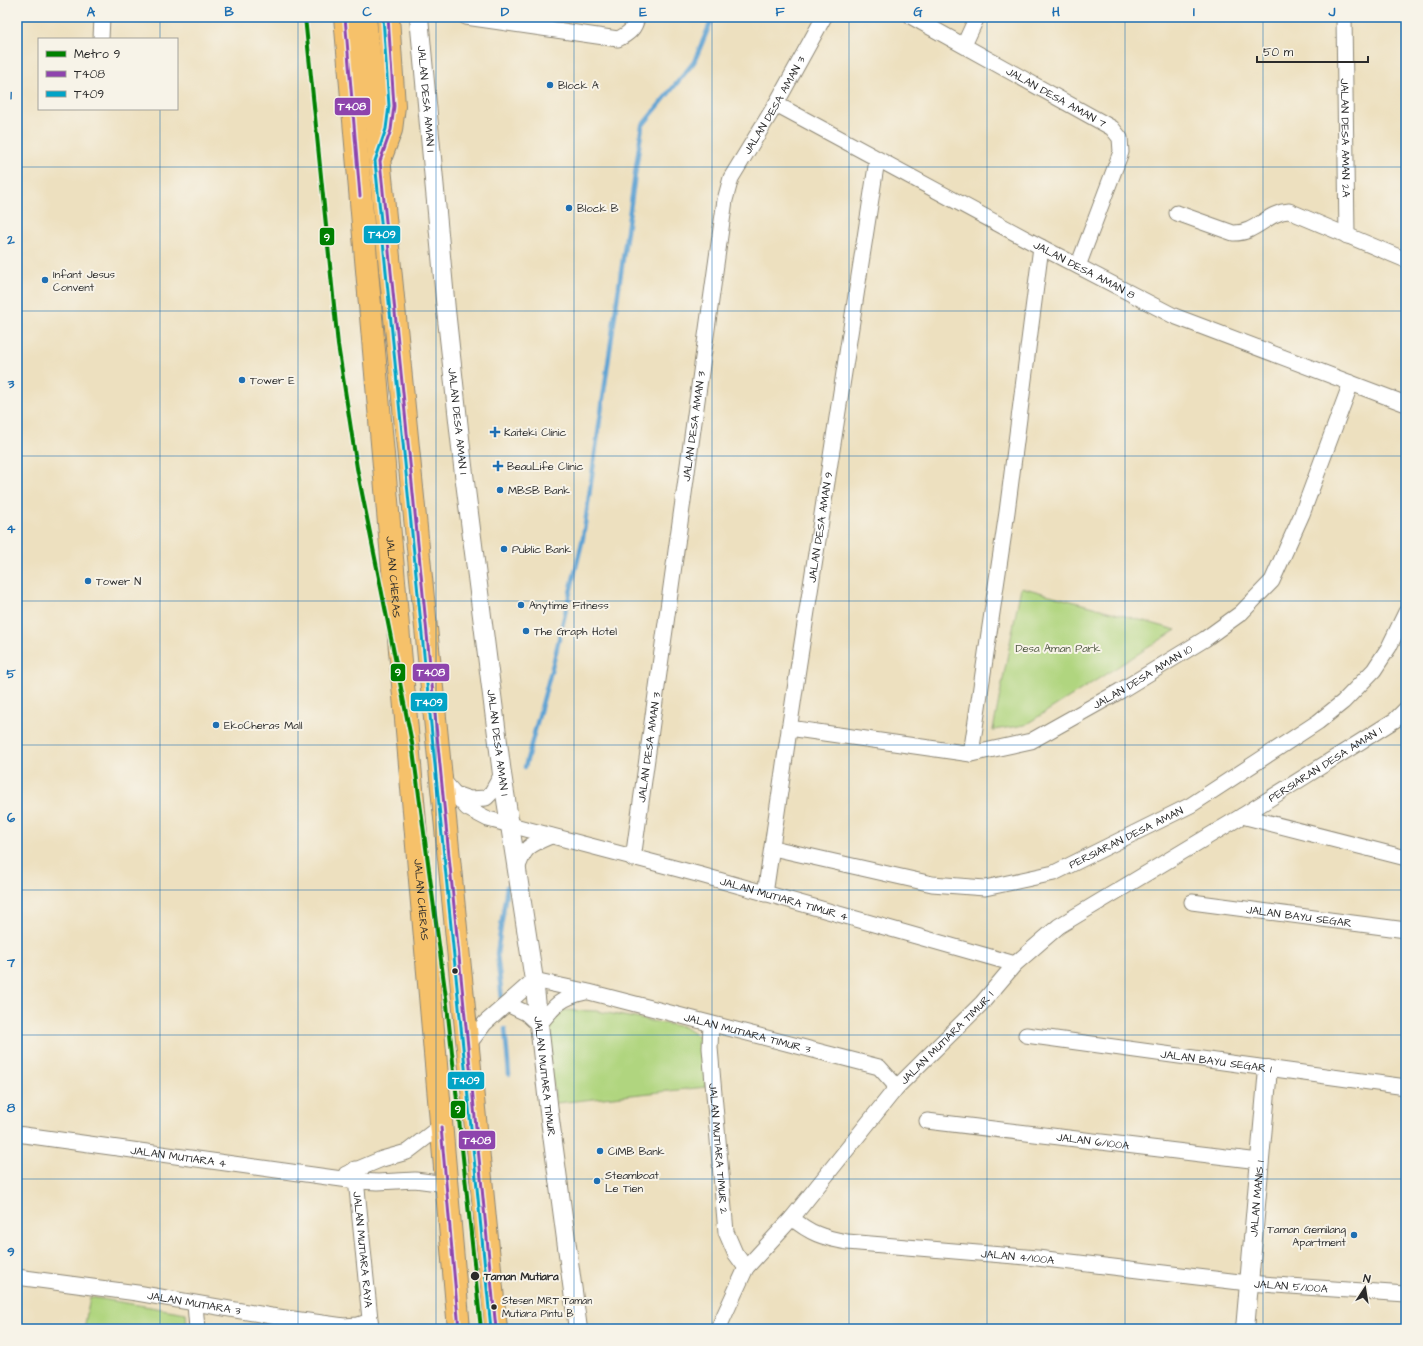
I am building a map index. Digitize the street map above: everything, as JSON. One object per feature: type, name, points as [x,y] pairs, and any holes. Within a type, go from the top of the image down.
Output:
[{"type":"highway","name":"JALAN CHERAS","points":[[345,17],[459,1329]]},
{"type":"highway","points":[[365,17],[448,786],[468,1045],[496,1329]]},
{"type":"highway","points":[[380,161],[391,130],[394,106],[388,17]]},
{"type":"street","points":[[101,38],[102,17]]},
{"type":"street","name":"JALAN DESA AMAN 1","points":[[419,17],[447,318],[463,466],[502,774],[510,825]]},
{"type":"street","points":[[466,17],[618,39],[628,34],[636,24],[636,17]]},
{"type":"street","name":"JALAN DESA AMAN 3","points":[[633,859],[726,200],[731,178],[776,104],[824,17]]},
{"type":"street","name":"JALAN DESA AMAN 7","points":[[912,17],[1112,128],[1120,138],[1121,152],[1078,266]]},
{"type":"street","points":[[964,45],[977,17]]},
{"type":"street","name":"JALAN DESA AMAN 2A","points":[[1344,17],[1347,236]]},
{"type":"street","name":"JALAN DESA AMAN 8","points":[[776,104],[877,160],[1174,316],[1406,404]]},
{"type":"street","name":"JALAN DESA AMAN 9","points":[[765,894],[773,848],[789,728],[877,160]]},
{"type":"street","points":[[1178,213],[1233,233],[1242,233],[1253,229],[1273,215],[1289,211],[1406,260]]},
{"type":"street","points":[[970,754],[1007,512],[1041,247]]},
{"type":"street","name":"JALAN DESA AMAN 10","points":[[789,728],[970,754],[1031,741],[1120,691],[1205,639],[1241,613],[1272,581],[1302,514],[1351,383]]},
{"type":"street","name":"PERSIARAN DESA AMAN","points":[[773,848],[932,884],[985,888],[1054,873],[1191,805],[1318,722],[1343,702],[1374,670],[1389,647],[1406,612]]},
{"type":"street","name":"PERSIARAN DESA AMAN 1","points":[[1242,816],[1395,720],[1406,709]]},
{"type":"street","points":[[448,786],[470,799],[486,798],[492,792],[502,774]]},
{"type":"street","points":[[448,786],[467,808],[488,819],[510,825]]},
{"type":"street","points":[[1242,816],[1406,858]]},
{"type":"street","name":"JALAN MUTIARA TIMUR 1","points":[[718,1329],[746,1268],[792,1218],[897,1087],[982,1003],[1015,964],[1059,926],[1242,816]]},
{"type":"street","name":"JALAN MUTIARA TIMUR 4","points":[[510,825],[633,859],[701,875],[1015,964]]},
{"type":"street","name":"JALAN MUTIARA TIMUR","points":[[510,825],[534,980],[578,1329]]},
{"type":"street","points":[[517,870],[522,853],[532,844],[551,836]]},
{"type":"street","name":"JALAN BAYU SEGAR","points":[[1192,902],[1406,930]]},
{"type":"street","points":[[468,1045],[485,1023],[534,980]]},
{"type":"street","name":"JALAN MUTIARA TIMUR 3","points":[[534,980],[589,992],[879,1067],[897,1087]]},
{"type":"street","name":"JALAN MUTIARA TIMUR 3","points":[[539,1025],[555,1005],[571,995],[589,992]]},
{"type":"street","points":[[506,1004],[526,1013],[539,1025]]},
{"type":"street","name":"JALAN MUTIARA TIMUR 2","points":[[712,1024],[710,1055],[726,1232],[735,1253],[746,1268]]},
{"type":"street","name":"JALAN BAYU SEGAR 1","points":[[1026,1035],[1406,1088]]},
{"type":"street","name":"JALAN MANIS 1","points":[[1245,1329],[1268,1068]]},
{"type":"street","name":"JALAN 6/100A","points":[[927,1121],[1260,1161]]},
{"type":"street","name":"JALAN MUTIARA 4","points":[[17,1134],[339,1178],[355,1175],[407,1152],[441,1126]]},
{"type":"street","name":"JALAN MUTIARA 4","points":[[355,1175],[378,1182],[415,1180],[446,1184]]},
{"type":"street","name":"JALAN MUTIARA RAYA","points":[[355,1175],[371,1325]]},
{"type":"street","name":"JALAN 4/100A","points":[[792,1218],[820,1237],[847,1242],[1037,1258],[1248,1283]]},
{"type":"street","name":"JALAN MUTIARA 3","points":[[17,1277],[137,1293],[195,1304],[344,1327],[371,1325]]},
{"type":"street","name":"JALAN 5/100A","points":[[1248,1283],[1406,1294]]},
{"type":"street","points":[[195,1304],[197,1329]]},
{"type":"green space","name":"Desa Aman Park","points":[[1021,587],[1176,630],[1025,725],[993,730]]},
{"type":"green space","points":[[560,1010],[596,1011],[684,1027],[704,1041],[706,1087],[556,1103],[545,1030]]},
{"type":"green space","points":[[90,1297],[186,1313],[187,1329],[84,1329]]},
{"type":"waterway","points":[[525,767],[554,660],[583,538],[642,126],[694,62],[713,17]]},
{"type":"waterway","points":[[502,1000],[497,954],[507,886]]},
{"type":"waterway","points":[[505,1029],[509,1074]]},
{"type":"metro line","name":"9","points":[[305,17],[338,345],[357,468],[412,743],[447,1005],[481,1329]]},
{"type":"transit line","name":"T408","points":[[345,17],[360,196]]},
{"type":"transit line","name":"T409","points":[[383,17],[389,106],[386,129],[375,161],[491,1329]]},
{"type":"transit line","name":"T408","points":[[388,17],[394,106],[391,130],[380,161],[496,1329]]},
{"type":"transit line","name":"T408","points":[[441,1127],[459,1329]]},
{"type":"place","name":"Block A","points":[[550,85]]},
{"type":"place","name":"Block B","points":[[569,208]]},
{"type":"place","name":"Infant Jesus Convent","points":[[45,280]]},
{"type":"place","name":"Tower E","points":[[242,380]]},
{"type":"place","name":"Kaiteki Clinic","points":[[495,432]]},
{"type":"place","name":"BeauLife Clinic","points":[[498,466]]},
{"type":"place","name":"MBSB Bank","points":[[500,490]]},
{"type":"place","name":"Public Bank","points":[[504,549]]},
{"type":"place","name":"Tower N","points":[[88,581]]},
{"type":"place","name":"Anytime Fitness","points":[[521,605]]},
{"type":"place","name":"The Graph Hotel","points":[[526,631]]},
{"type":"place","name":"EkoCheras Mall","points":[[216,725]]},
{"type":"place","name":"CIMB Bank","points":[[600,1151]]},
{"type":"place","name":"Steamboat Le Tien","points":[[597,1181]]},
{"type":"place","name":"Taman Gemilang Apartment","points":[[1354,1235]]},
{"type":"place","name":"Taman Mutiara","points":[[475,1276]]},
{"type":"place","name":"Stesen MRT Taman Mutiara Pintu B","points":[[494,1307]]}]
